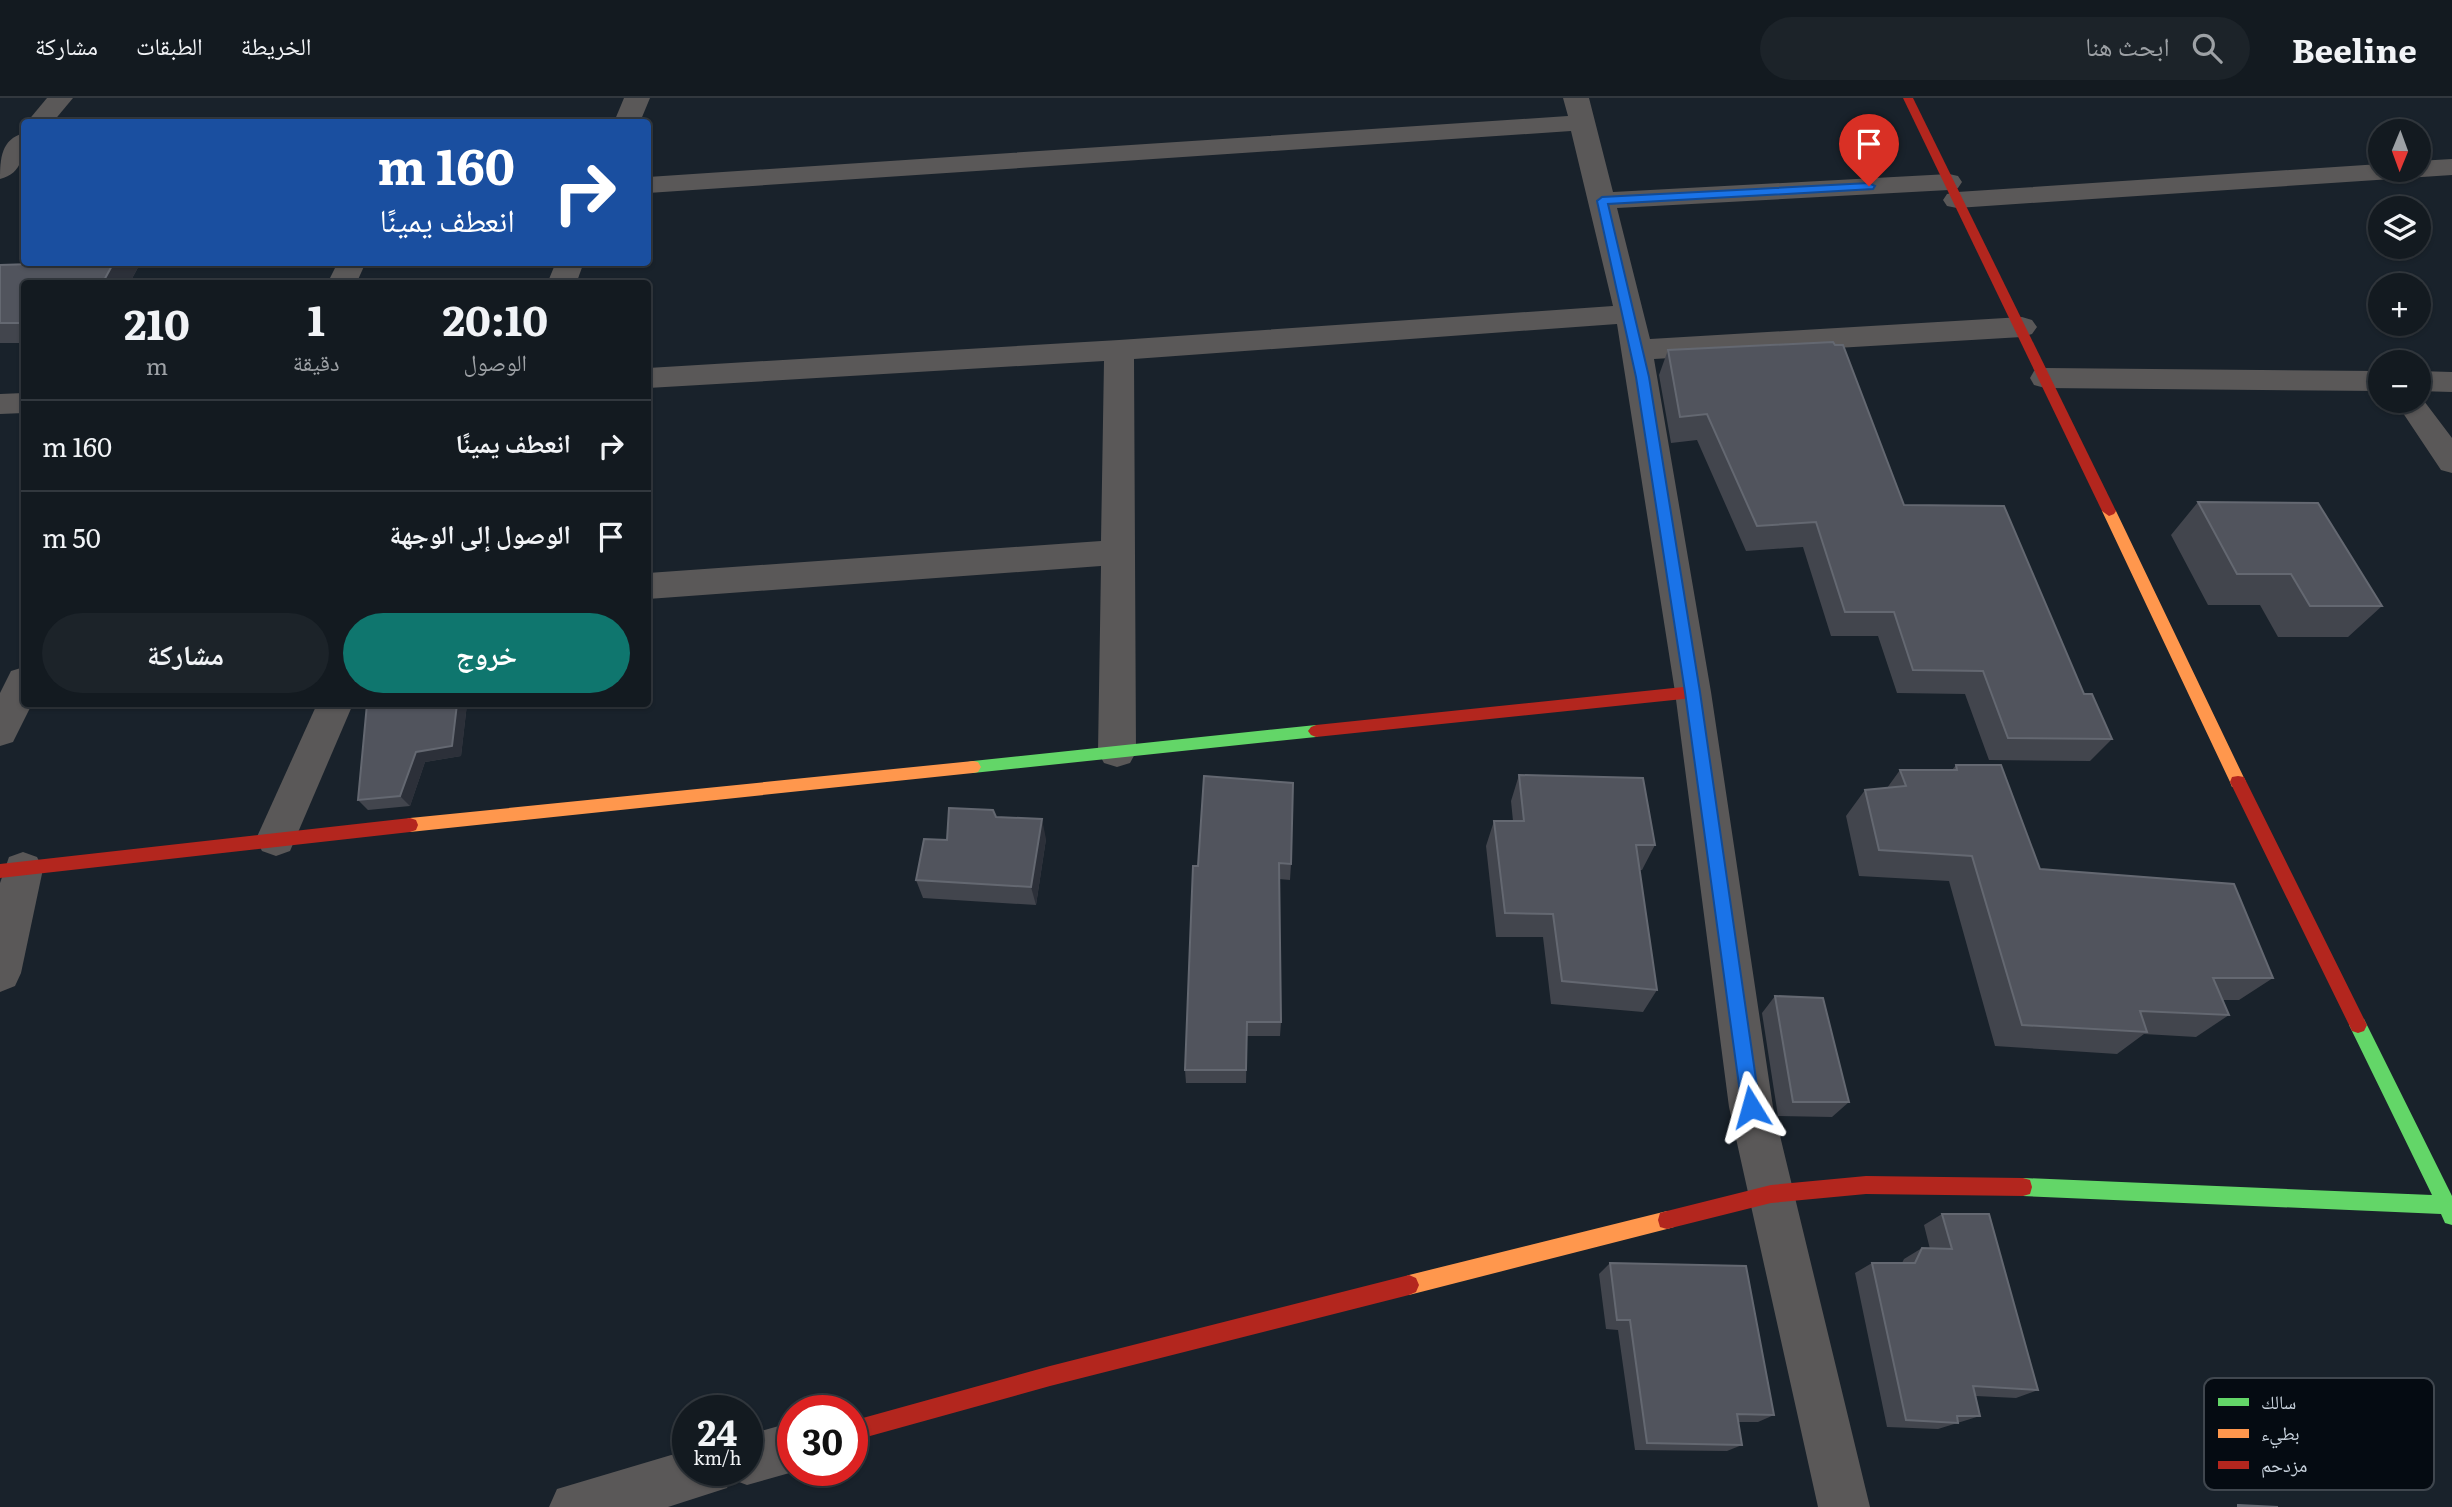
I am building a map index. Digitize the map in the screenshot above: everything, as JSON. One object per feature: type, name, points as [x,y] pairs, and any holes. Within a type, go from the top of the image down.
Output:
[{"type":"street","points":[[43,119],[61,98]]},
{"type":"street","points":[[628,119],[637,98]]},
{"type":"street","points":[[868,1427],[1050,1376],[1770,1194],[1866,1185],[2060,1187],[2450,1208],[2205,714],[2021,327],[1908,98]]},
{"type":"street","points":[[651,186],[1579,111],[1638,350],[1693,692],[1751,1107],[1844,1507]]},
{"type":"street","points":[[0,171],[21,145]]},
{"type":"street","points":[[2431,168],[2452,167]]},
{"type":"street","points":[[0,171],[21,169]]},
{"type":"street","points":[[1602,201],[1953,191],[2368,172]]},
{"type":"street","points":[[651,378],[1119,350],[1628,314]]},
{"type":"street","points":[[1638,350],[2021,327]]},
{"type":"street","points":[[1117,752],[1119,350]]},
{"type":"street","points":[[2045,378],[2368,381]]},
{"type":"street","points":[[2431,381],[2452,382]]},
{"type":"street","points":[[0,404],[21,403]]},
{"type":"street","points":[[2418,413],[2452,462]]},
{"type":"street","points":[[651,586],[1118,552]]},
{"type":"street","points":[[0,731],[21,687]]},
{"type":"street","points":[[0,973],[11,870],[276,839],[1693,692]]},
{"type":"street","points":[[276,839],[334,707]]},
{"type":"street","points":[[575,1507],[672,1480]]},
{"type":"building","points":[[0,265],[112,266],[104,280],[21,280],[21,323],[0,323]]},
{"type":"building","points":[[297,279],[296,280],[220,280]]},
{"type":"building","points":[[1833,342],[1835,345],[1843,345],[1904,505],[2004,506],[2084,694],[2092,694],[2112,739],[2008,738],[1983,671],[1913,670],[1894,612],[1845,612],[1816,522],[1757,526],[1707,414],[1680,417],[1668,350]]},
{"type":"building","points":[[2198,502],[2318,503],[2382,606],[2310,606],[2291,574],[2237,574]]},
{"type":"building","points":[[367,707],[457,707],[452,746],[416,752],[400,796],[358,800]]},
{"type":"building","points":[[1956,765],[2001,765],[2040,869],[2234,884],[2273,978],[2213,978],[2229,1015],[2140,1011],[2147,1032],[2022,1025],[1972,856],[1879,850],[1865,790],[1906,786],[1900,770],[1957,770]]},
{"type":"building","points":[[1519,775],[1643,778],[1655,845],[1636,845],[1657,990],[1562,981],[1553,914],[1505,913],[1494,821],[1524,821]]},
{"type":"building","points":[[1204,776],[1293,783],[1291,864],[1279,863],[1281,1022],[1247,1022],[1246,1070],[1185,1070],[1193,866],[1198,866]]},
{"type":"building","points":[[949,808],[993,810],[996,817],[1042,819],[1031,887],[916,880],[924,839],[947,840]]},
{"type":"building","points":[[1775,996],[1823,998],[1849,1102],[1793,1102]]},
{"type":"building","points":[[1942,1214],[1989,1214],[2038,1390],[1973,1386],[1980,1416],[1957,1416],[1958,1423],[1906,1420],[1872,1263],[1915,1263],[1922,1248],[1952,1249]]},
{"type":"building","points":[[1610,1263],[1746,1266],[1774,1415],[1737,1414],[1742,1445],[1647,1443],[1630,1320],[1617,1320]]},
{"type":"building","points":[[2238,1505],[2278,1507],[2238,1507]]},
{"type":"traffic: fast","points":[[973,767],[1316,731]]},
{"type":"traffic: fast","points":[[2358,1025],[2452,1216]]},
{"type":"traffic: fast","points":[[2023,1187],[2452,1205]]},
{"type":"traffic: slow","points":[[2109,511],[2238,782]]},
{"type":"traffic: slow","points":[[410,825],[973,767]]},
{"type":"traffic: slow","points":[[1409,1285],[1667,1220]]},
{"type":"traffic: jam","points":[[1908,98],[2109,511]]},
{"type":"traffic: jam","points":[[1316,731],[1693,692]]},
{"type":"traffic: jam","points":[[2238,782],[2358,1025]]},
{"type":"traffic: jam","points":[[0,871],[410,825]]},
{"type":"traffic: jam","points":[[1667,1220],[1771,1194],[1866,1185],[2023,1187]]},
{"type":"traffic: jam","points":[[868,1427],[1050,1376],[1409,1285]]},
{"type":"route","points":[[1751,1107],[1693,692],[1638,350],[1602,201],[1869,186]]}]
